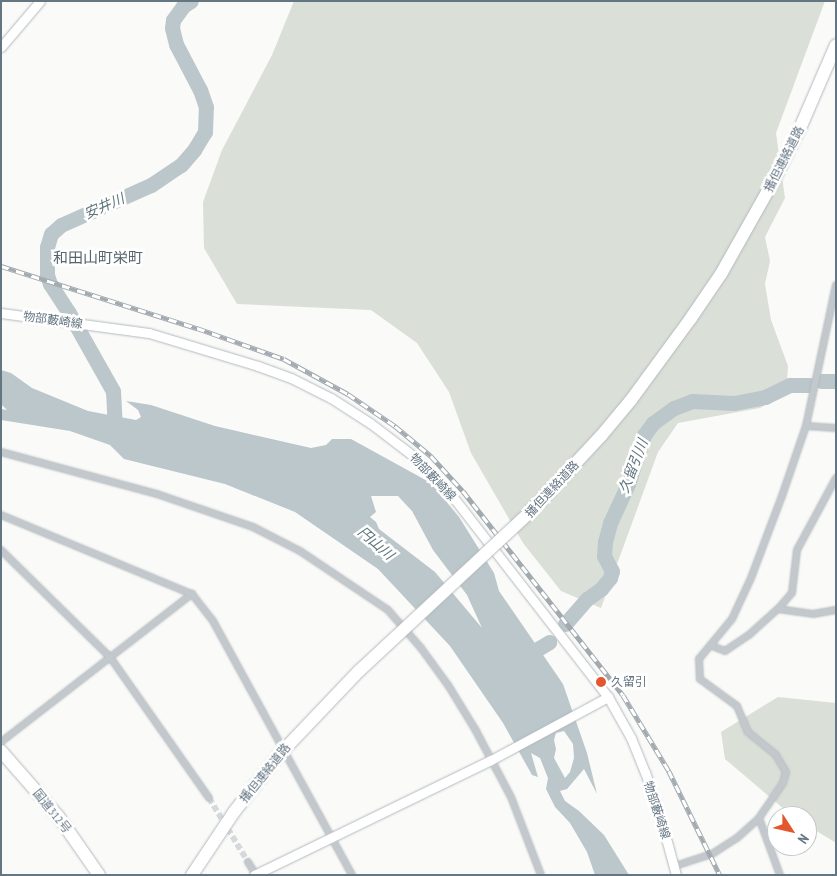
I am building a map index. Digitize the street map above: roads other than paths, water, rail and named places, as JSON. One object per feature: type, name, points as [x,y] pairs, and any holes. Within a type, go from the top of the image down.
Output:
[{"type":"highway","name":"播但連絡道路","points":[[192,875],[253,787],[278,756],[359,671],[531,511],[596,442],[631,400],[721,274],[775,178],[801,126],[836,45]]},
{"type":"highway","name":"国道312号","points":[[1,751],[58,816],[99,875]]},
{"type":"highway","points":[[186,875],[216,832],[253,787]]},
{"type":"highway","points":[[201,875],[253,787]]},
{"type":"main road","points":[[1,47],[40,1]]},
{"type":"main road","name":"物部藪崎線","points":[[1,313],[148,333],[258,366],[299,382],[331,398],[370,423],[416,458],[453,497],[608,697],[631,738],[645,772],[676,870]]},
{"type":"main road","points":[[255,875],[494,758],[588,710],[608,697]]},
{"type":"street","points":[[676,870],[722,849],[737,838],[759,818],[783,783],[786,772],[775,754],[748,732],[737,706],[700,679],[699,659],[712,646],[732,618],[751,578],[806,426],[836,285]]},
{"type":"street","points":[[806,426],[836,428]]},
{"type":"street","points":[[1,452],[157,494],[223,515],[253,527],[300,551],[388,610],[421,648],[448,684],[494,758],[541,875]]},
{"type":"street","points":[[712,646],[726,651],[750,634],[778,609],[792,593],[797,550],[836,478]]},
{"type":"street","points":[[1,515],[192,594],[213,621],[352,875]]},
{"type":"street","points":[[1,550],[110,657],[209,798]]},
{"type":"street","points":[[1,742],[192,594]]},
{"type":"street","points":[[778,609],[812,614],[836,610]]},
{"type":"street","points":[[759,818],[780,875]]},
{"type":"street","points":[[248,862],[255,875]]},
{"type":"water","name":"円山川","points":[[1,370],[11,373],[32,388],[88,411],[136,420],[141,417],[138,410],[126,401],[151,405],[215,426],[311,448],[326,445],[332,439],[351,439],[431,483],[459,517],[494,573],[499,591],[563,684],[587,753],[597,794],[584,769],[567,789],[560,791],[565,801],[579,811],[604,835],[629,875],[595,875],[587,852],[570,823],[555,807],[546,789],[548,778],[540,758],[531,753],[538,777],[532,775],[503,723],[450,646],[378,569],[295,512],[225,484],[124,459],[110,445],[70,431],[1,420],[1,409],[7,410],[1,404]],"holes":[[[371,496],[398,496],[412,511],[433,550],[467,595],[482,628],[435,572],[379,529],[376,522],[370,517],[376,512]],[[564,731],[573,744],[574,758],[570,772],[565,778],[554,758],[556,733]]]},
{"type":"waterway","name":"安井川","points":[[115,429],[113,391],[69,313],[50,284],[47,275],[47,247],[51,234],[61,225],[151,185],[181,165],[194,150],[205,132],[206,107],[200,90],[176,44],[172,28],[173,20],[183,6],[191,1]]},
{"type":"waterway","name":"久留引川","points":[[821,381],[836,381]]},
{"type":"waterway","name":"久留引川","points":[[565,624],[587,599],[601,589],[610,578],[612,571],[604,556],[605,542],[610,523],[628,484],[644,435],[653,423],[674,408],[692,401],[734,403],[765,397],[790,385],[809,385]]},
{"type":"waterway","name":"久留引川","points":[[521,659],[549,642]]},
{"type":"tunnel","points":[[209,798],[248,862]]},
{"type":"railway","points":[[1,266],[197,328],[284,359],[348,394],[395,426],[431,456],[463,491],[623,695],[669,771],[720,875]]},
{"type":"place","name":"久留引","points":[[601,682]]},
{"type":"district","name":"和田山町栄町","points":[[98,258]]}]
